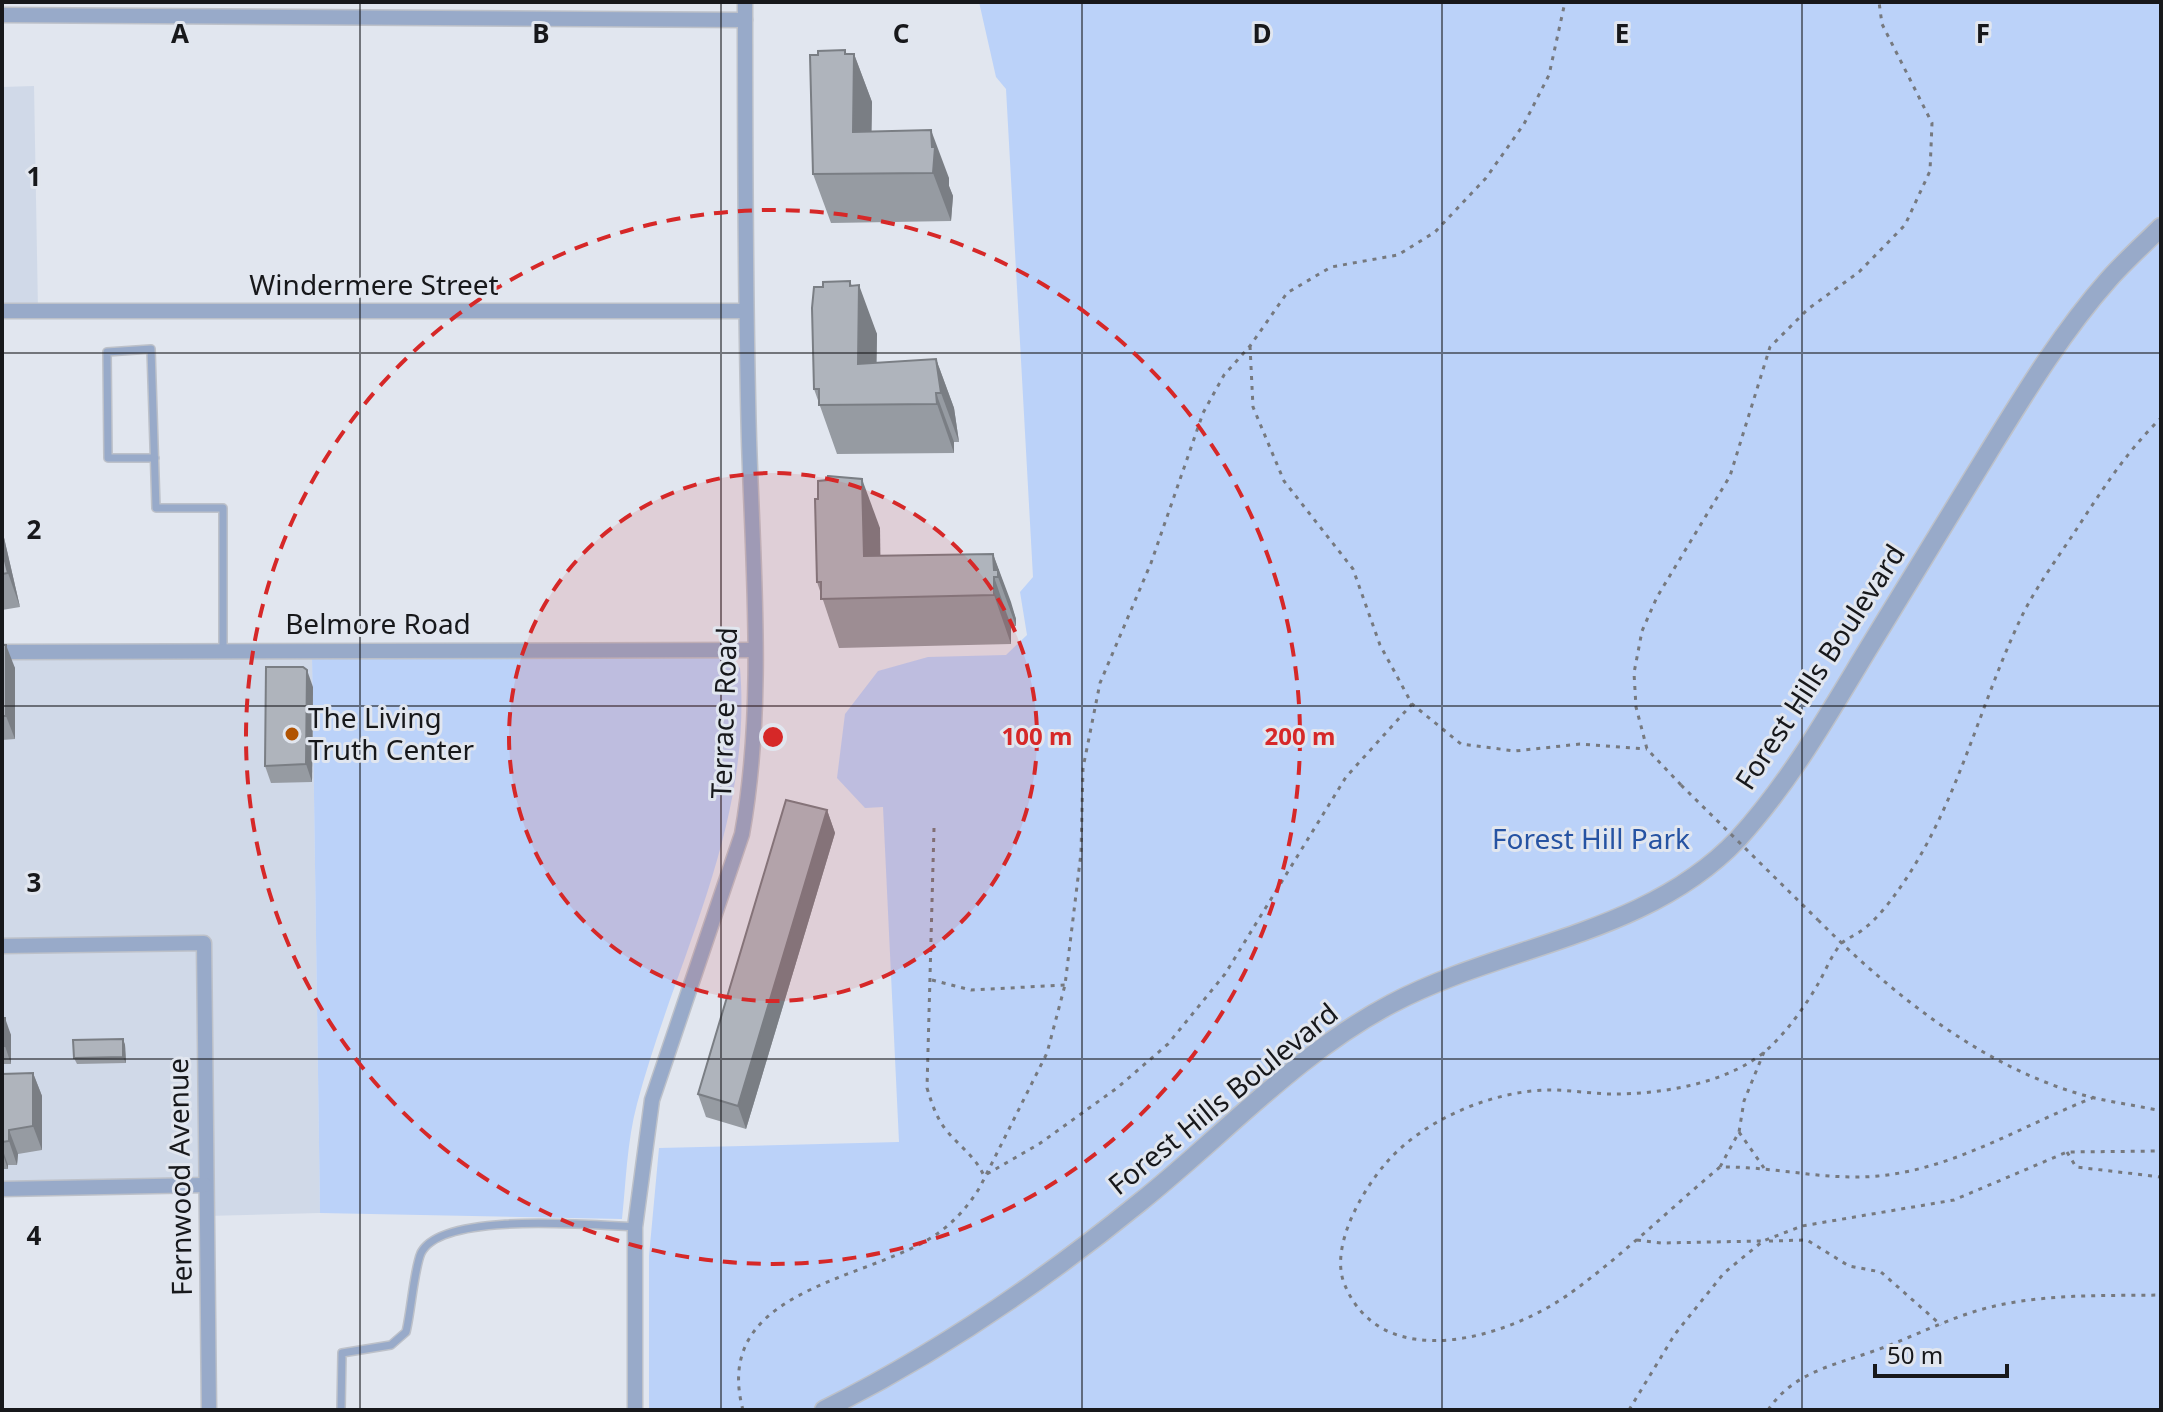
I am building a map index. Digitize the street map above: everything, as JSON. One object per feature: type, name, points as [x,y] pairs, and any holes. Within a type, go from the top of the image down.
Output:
[{"type":"street","name":"Terrace Road","points":[[635,1410],[635,1227],[652,1100],[742,834],[748,799],[755,650],[745,311],[745,2]]},
{"type":"street","points":[[2,15],[745,20]]},
{"type":"street","name":"Forest Hills Boulevard","points":[[824,1410],[959,1333],[1040,1280],[1142,1202],[1324,1047],[1391,1004],[1466,970],[1578,935],[1628,913],[1670,891],[1733,844],[1796,766],[2037,373],[2108,280],[2161,227]]},
{"type":"street","name":"Windermere Street","points":[[2,311],[745,311]]},
{"type":"street","name":"Belmore Road","points":[[2,652],[755,650]]},
{"type":"street","name":"Fernwood Avenue","points":[[2,946],[204,943],[209,1410]]},
{"type":"street","points":[[2,1189],[205,1185]]},
{"type":"lane","points":[[155,458],[108,458],[107,352],[151,349],[155,458],[156,508],[223,508],[223,651]]},
{"type":"lane","points":[[341,1410],[342,1353],[398,1342],[406,1332],[420,1255],[434,1238],[475,1227],[635,1227]]},
{"type":"path","points":[[743,1410],[736,1367],[757,1327],[774,1310],[795,1296],[925,1241],[968,1208],[1047,1053],[1065,985],[1081,853],[1083,768],[1100,683],[1151,563],[1203,413],[1224,375],[1250,346],[1287,293],[1331,267],[1398,255],[1435,232],[1486,178],[1524,124],[1549,75],[1565,2]]},
{"type":"path","points":[[1879,2],[1882,24],[1932,123],[1930,171],[1905,225],[1859,272],[1808,309],[1770,347],[1730,476],[1657,597],[1642,631],[1634,673],[1636,707],[1647,749],[1681,785],[1841,943],[1945,1027],[1994,1059],[2037,1078],[2095,1097],[2161,1111]]},
{"type":"path","points":[[1250,346],[1253,407],[1284,481],[1353,569],[1380,645],[1412,704],[1461,744],[1515,751],[1580,744],[1647,749]]},
{"type":"path","points":[[1764,1052],[1744,1101],[1739,1132],[1720,1167],[1568,1295],[1512,1323],[1464,1339],[1426,1342],[1391,1335],[1366,1319],[1351,1301],[1339,1271],[1346,1233],[1386,1163],[1416,1135],[1499,1097],[1549,1090],[1611,1094],[1656,1092],[1738,1070],[1764,1052],[1815,990],[1841,943],[1873,921],[1898,892],[1957,779],[2021,619],[2113,473],[2161,418]]},
{"type":"path","points":[[984,1176],[1039,1144],[1091,1107],[1168,1044],[1225,974],[1346,777],[1412,704]]},
{"type":"path","points":[[934,828],[927,1088],[934,1112],[947,1131],[979,1164],[984,1176]]},
{"type":"path","points":[[932,980],[971,990],[1065,985]]},
{"type":"path","points":[[1720,1167],[1764,1168],[1848,1177],[1907,1171],[2002,1138],[2095,1097]]},
{"type":"path","points":[[1739,1132],[1764,1168]]},
{"type":"path","points":[[1629,1410],[1675,1334],[1724,1273],[1763,1241],[1802,1226],[1954,1200],[2067,1152],[2161,1151]]},
{"type":"path","points":[[2067,1152],[2076,1167],[2161,1177]]},
{"type":"path","points":[[1635,1239],[1661,1243],[1807,1240],[1849,1266],[1881,1272],[1941,1325]]},
{"type":"path","points":[[1768,1410],[1779,1394],[1820,1367],[1871,1353],[1975,1311],[2052,1298],[2161,1295]]},
{"type":"shaded area","points":[[34,86],[38,311],[2,311],[2,87]]},
{"type":"shaded area","points":[[2,652],[312,657],[320,1213],[205,1216],[205,1186],[2,1189]]},
{"type":"green space","name":"Forest Hill Park","points":[[979,2],[2161,2],[2161,1410],[649,1410],[649,1256],[659,1148],[899,1142],[883,807],[865,808],[837,778],[845,714],[878,671],[928,657],[1006,655],[1027,635],[1020,592],[1033,577],[1006,89],[996,77]]},
{"type":"green space","points":[[725,655],[740,668],[741,726],[735,782],[708,890],[637,1104],[622,1219],[320,1213],[312,657]]},
{"type":"building","points":[[845,50],[845,54],[854,54],[853,132],[931,130],[932,147],[935,147],[933,173],[813,174],[810,55],[818,55],[818,51]]},
{"type":"building","points":[[850,281],[850,286],[859,285],[858,364],[936,359],[941,393],[936,393],[937,404],[819,405],[819,389],[814,389],[814,287],[823,287],[823,282]]},
{"type":"building","points":[[828,476],[862,479],[864,556],[993,554],[994,570],[998,570],[998,577],[994,577],[994,595],[821,599],[821,582],[817,582],[815,499],[818,499],[818,481],[828,480]]},
{"type":"building","points":[[2,549],[8,573],[2,574]]},
{"type":"building","points":[[2,645],[6,645],[6,716],[2,716]]},
{"type":"building","points":[[266,667],[303,667],[307,670],[306,764],[265,766]]},
{"type":"building","points":[[786,800],[827,810],[738,1106],[698,1094]]},
{"type":"building","points":[[2,1018],[5,1018],[5,1046],[2,1046]]},
{"type":"building","points":[[123,1039],[123,1057],[74,1058],[73,1040]]},
{"type":"building","points":[[33,1073],[33,1126],[9,1130],[9,1141],[2,1142],[2,1074]]},
{"type":"place","name":"The Living Truth Center","points":[[292,734]]}]
